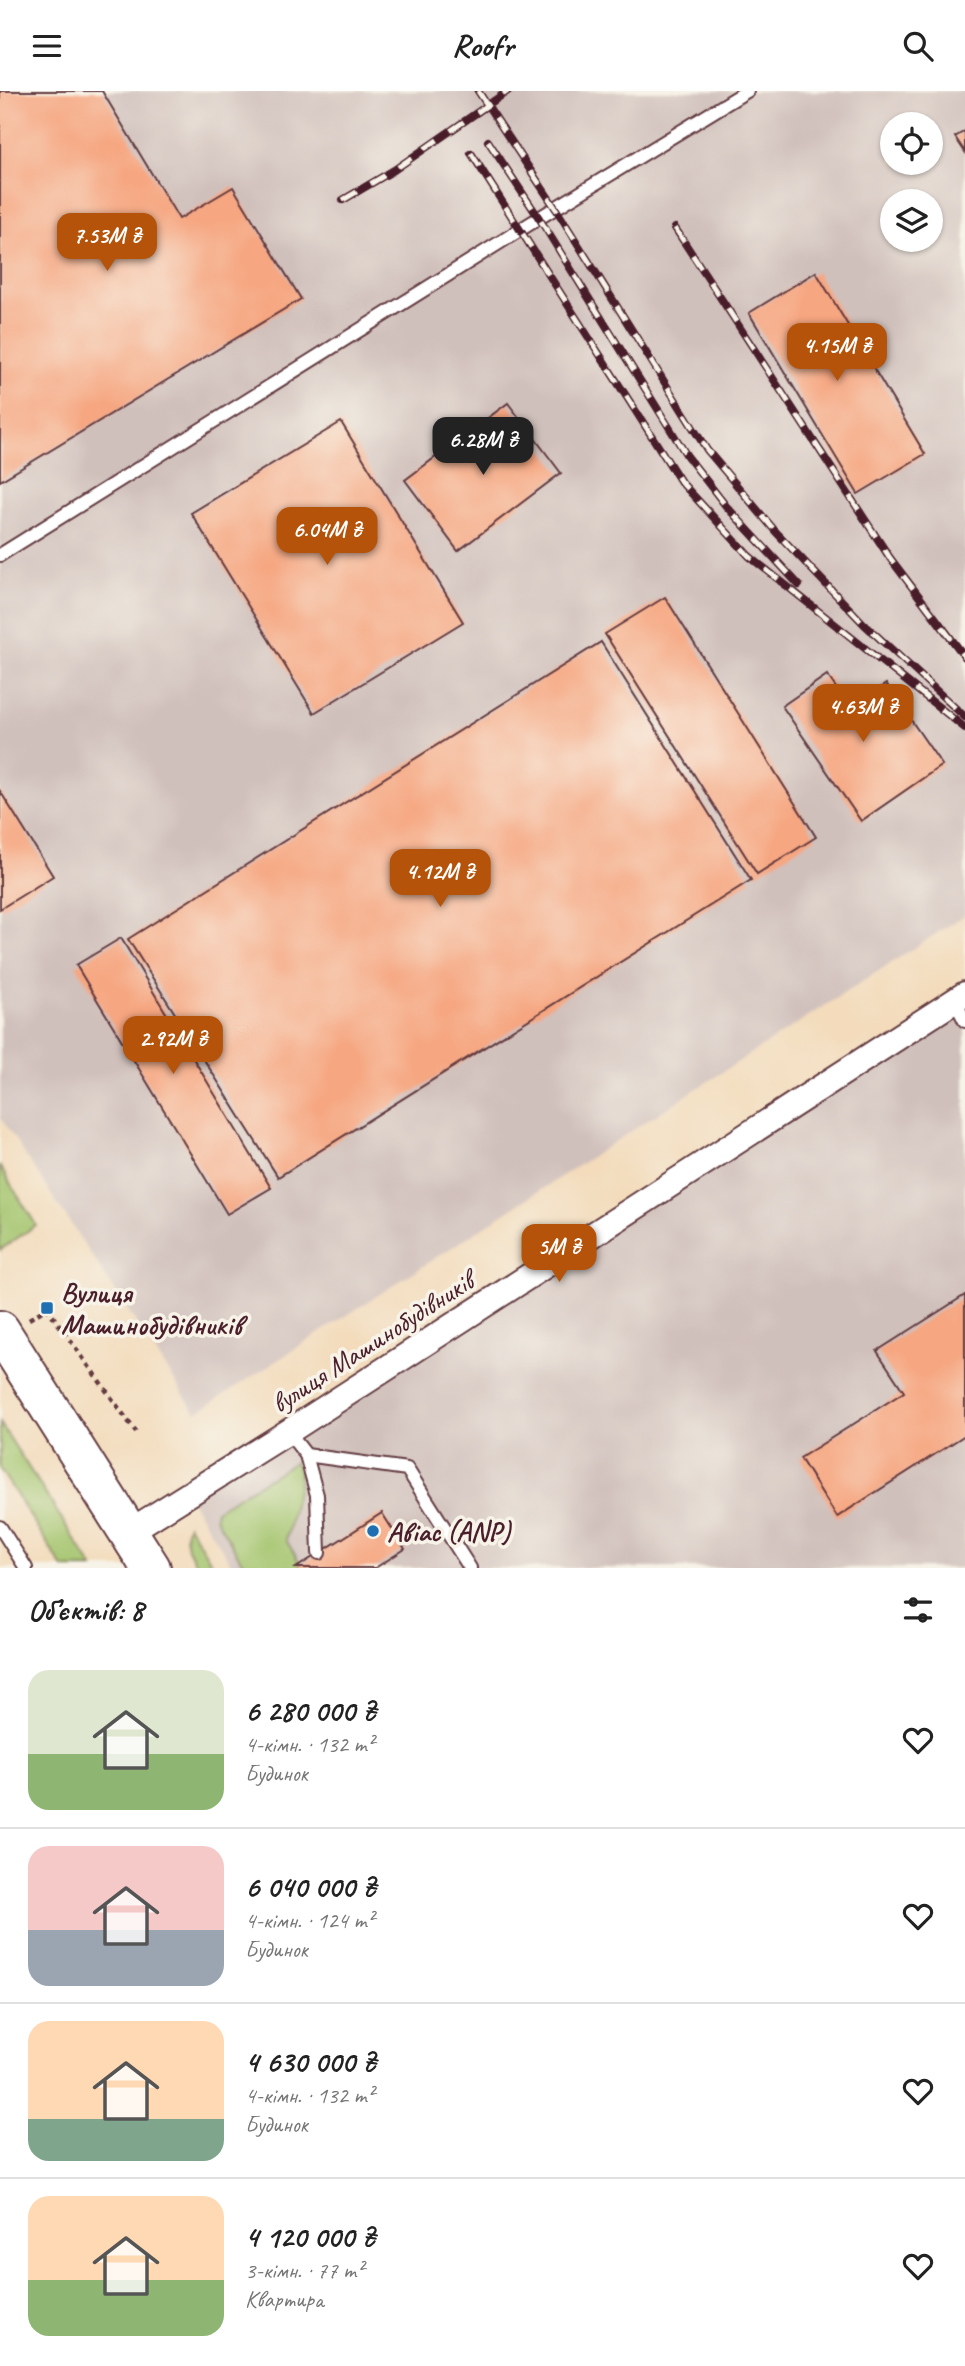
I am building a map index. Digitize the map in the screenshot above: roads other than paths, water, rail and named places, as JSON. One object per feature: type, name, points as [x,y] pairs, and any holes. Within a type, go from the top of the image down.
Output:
[{"type":"main road","points":[[1,1332],[150,1568]]},
{"type":"street","name":"вулиця Машинобудівників","points":[[127,1533],[962,1005]]},
{"type":"lane","points":[[0,555],[747,91]]},
{"type":"lane","points":[[288,1432],[306,1455],[317,1495],[319,1553]]},
{"type":"lane","points":[[306,1455],[407,1469],[470,1568]]},
{"type":"lane","points":[[0,1527],[26,1568]]},
{"type":"railway","points":[[478,91],[556,209],[707,450],[776,532],[864,624],[965,717]]},
{"type":"railway","points":[[343,200],[394,170],[508,91]]},
{"type":"railway","points":[[488,141],[687,456],[726,506],[799,585]]},
{"type":"railway","points":[[471,153],[681,482],[749,556],[965,728]]},
{"type":"railway","points":[[675,228],[890,558],[965,657]]},
{"type":"place","name":"Вулиця Машинобудівників","points":[[47,1308]]},
{"type":"place","name":"Авіас (ANP)","points":[[373,1531]]}]
